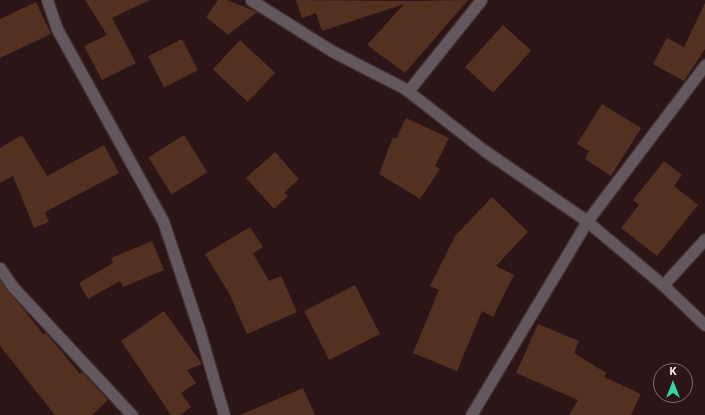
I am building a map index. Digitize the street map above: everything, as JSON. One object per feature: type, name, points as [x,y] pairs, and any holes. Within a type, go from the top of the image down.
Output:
[{"type":"street","points":[[47,0],[57,29],[163,221],[199,329],[224,415]]},
{"type":"street","points":[[251,0],[332,51],[408,91],[485,151],[587,221],[663,285],[705,324]]},
{"type":"street","points":[[408,91],[482,0]]},
{"type":"street","points":[[471,415],[587,221],[705,65]]},
{"type":"street","points":[[663,285],[705,239]]},
{"type":"street","points":[[0,268],[13,287],[132,415]]},
{"type":"building","points":[[85,0],[150,0],[112,18],[136,63],[102,80],[84,46],[107,35]]},
{"type":"building","points":[[218,0],[227,0],[257,12],[228,35],[206,17]]},
{"type":"building","points":[[296,0],[468,0],[405,73],[367,45],[404,4],[322,31],[316,13],[302,18]]},
{"type":"building","points":[[36,2],[51,34],[0,58],[0,19]]},
{"type":"building","points":[[705,3],[705,49],[684,81],[653,64],[667,38],[684,47]]},
{"type":"building","points":[[503,25],[531,50],[493,93],[465,67]]},
{"type":"building","points":[[182,39],[198,70],[164,87],[148,56]]},
{"type":"building","points":[[240,40],[275,73],[248,102],[213,69]]},
{"type":"building","points":[[602,104],[641,128],[611,176],[585,159],[589,151],[577,144]]},
{"type":"building","points":[[406,118],[449,138],[435,166],[440,169],[420,199],[379,174],[393,137],[396,139]]},
{"type":"building","points":[[22,135],[47,176],[104,145],[119,173],[45,212],[49,222],[34,228],[13,176],[0,183],[0,148]]},
{"type":"building","points":[[184,135],[207,172],[172,195],[148,157]]},
{"type":"building","points":[[275,152],[299,179],[284,193],[288,196],[274,209],[246,178]]},
{"type":"building","points":[[664,161],[682,175],[674,186],[698,205],[657,256],[621,228],[639,205],[633,200]]},
{"type":"building","points":[[492,197],[528,232],[496,266],[514,275],[493,317],[482,311],[457,371],[413,353],[439,290],[430,286],[455,236]]},
{"type":"building","points":[[250,227],[263,247],[253,253],[269,281],[281,276],[297,312],[247,334],[229,293],[205,254]]},
{"type":"building","points":[[152,241],[164,270],[123,287],[120,281],[88,299],[79,283],[113,263],[111,258]]},
{"type":"building","points":[[0,280],[44,335],[46,333],[80,374],[82,372],[108,400],[92,415],[55,415],[0,346]]},
{"type":"building","points":[[355,285],[380,334],[329,360],[304,311]]},
{"type":"building","points":[[164,311],[202,364],[187,370],[196,383],[181,393],[191,407],[180,415],[171,415],[121,341]]},
{"type":"building","points":[[538,324],[579,341],[574,353],[606,373],[604,377],[641,394],[631,415],[569,415],[578,400],[516,373]]},
{"type":"building","points":[[303,388],[315,415],[240,415]]}]
